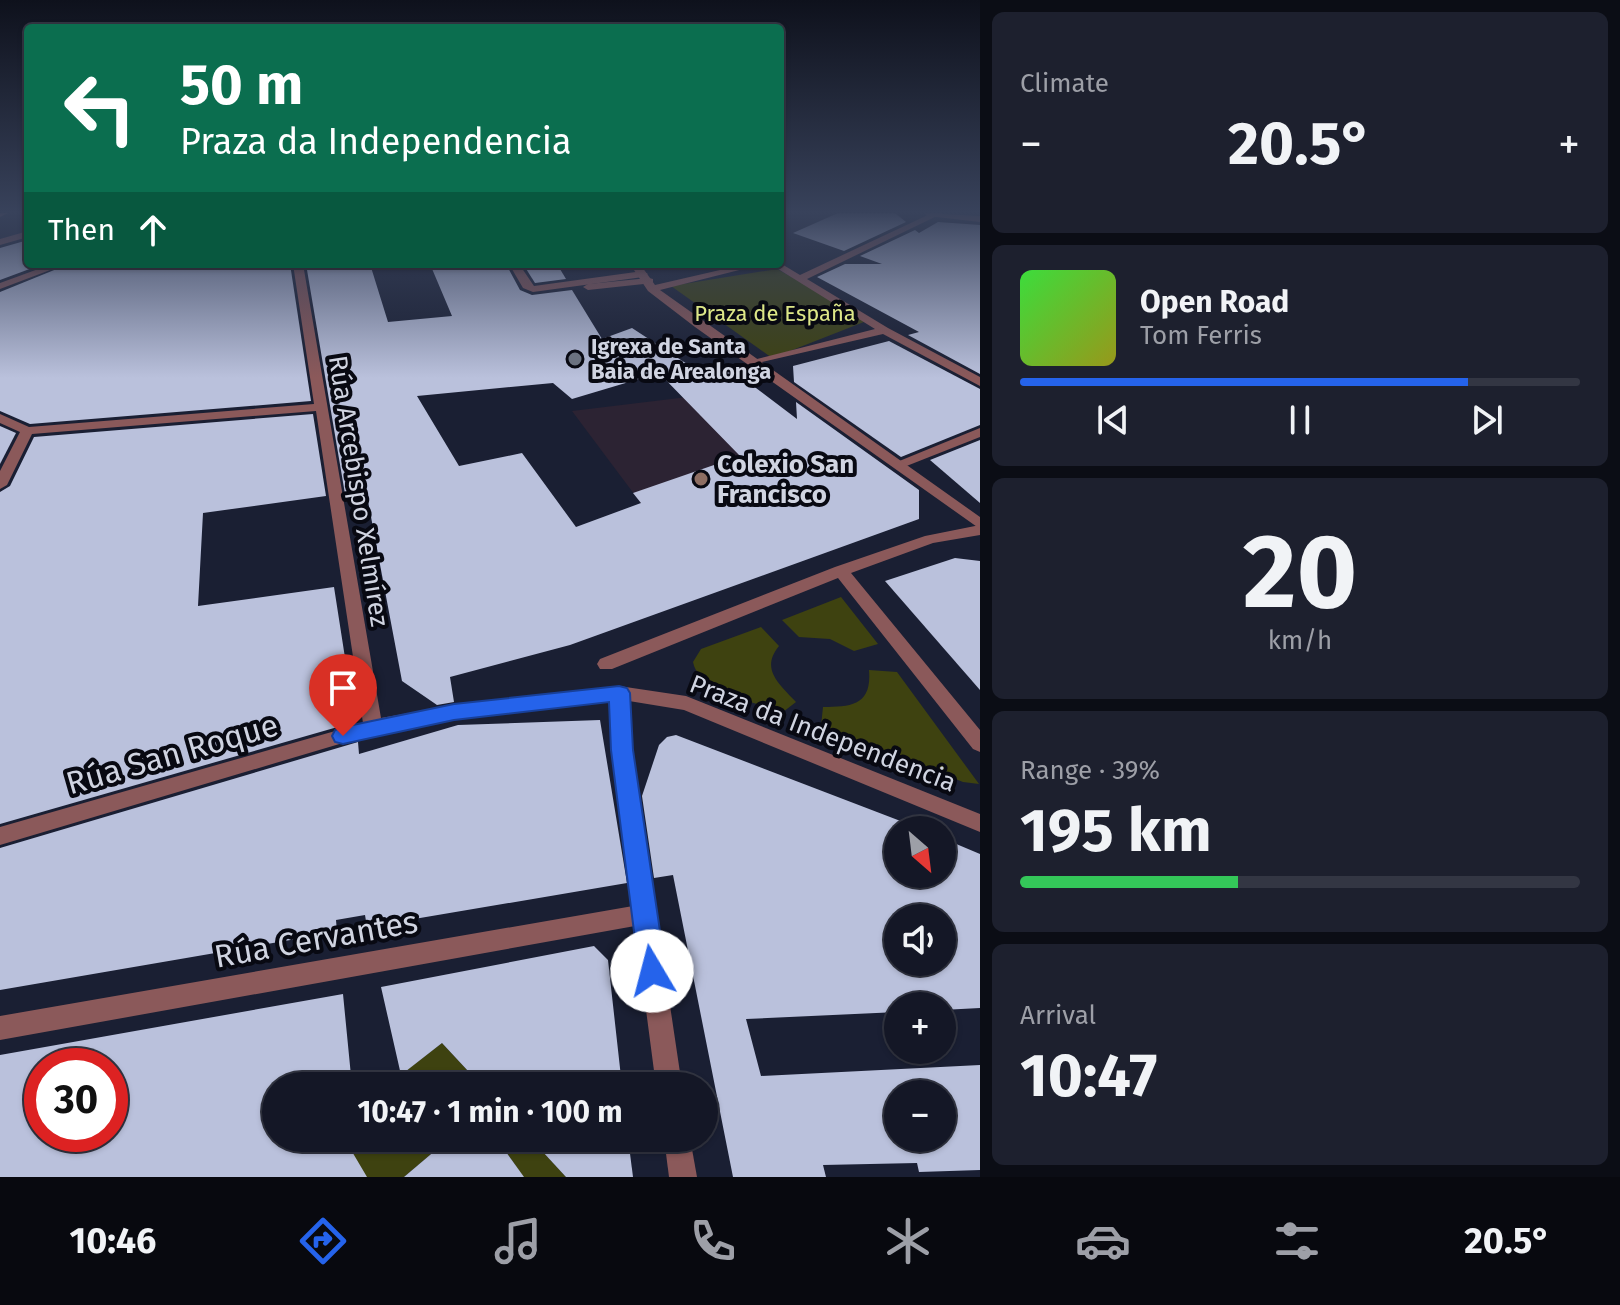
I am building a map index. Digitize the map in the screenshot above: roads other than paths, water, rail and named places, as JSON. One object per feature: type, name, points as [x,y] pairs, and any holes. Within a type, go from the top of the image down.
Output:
[{"type":"street","points":[[0,286],[50,268]]},
{"type":"street","name":"Rúa Arcebispo Xelmírez","points":[[299,268],[373,727]]},
{"type":"street","points":[[516,268],[527,286],[533,289],[648,281]]},
{"type":"street","points":[[638,268],[648,281],[753,363],[899,464],[980,527]]},
{"type":"street","points":[[588,287],[732,268]]},
{"type":"street","points":[[782,268],[884,330],[980,382]]},
{"type":"street","points":[[800,279],[824,268]]},
{"type":"street","points":[[753,363],[884,330]]},
{"type":"street","points":[[0,418],[27,431],[321,407]]},
{"type":"street","points":[[0,485],[27,431]]},
{"type":"street","points":[[899,464],[980,432]]},
{"type":"street","points":[[841,571],[930,539],[980,527]]},
{"type":"street","name":"Praza da Independencia","points":[[606,664],[841,571],[980,744]]},
{"type":"street","points":[[619,693],[622,750],[667,1072]]},
{"type":"street","name":"Praza da Independencia","points":[[454,712],[619,693],[686,703],[980,823]]},
{"type":"street","name":"Rúa San Roque","points":[[0,836],[373,727],[454,712]]},
{"type":"street","name":"Rúa Cervantes","points":[[0,1028],[644,914]]},
{"type":"street","points":[[679,1152],[683,1177]]},
{"type":"place","name":"Igrexa de Santa Baia de Arealonga","points":[[575,359]]},
{"type":"place","name":"Colexio San Francisco","points":[[701,479]]},
{"type":"park label","name":"Praza de España","points":[[775,313]]}]
